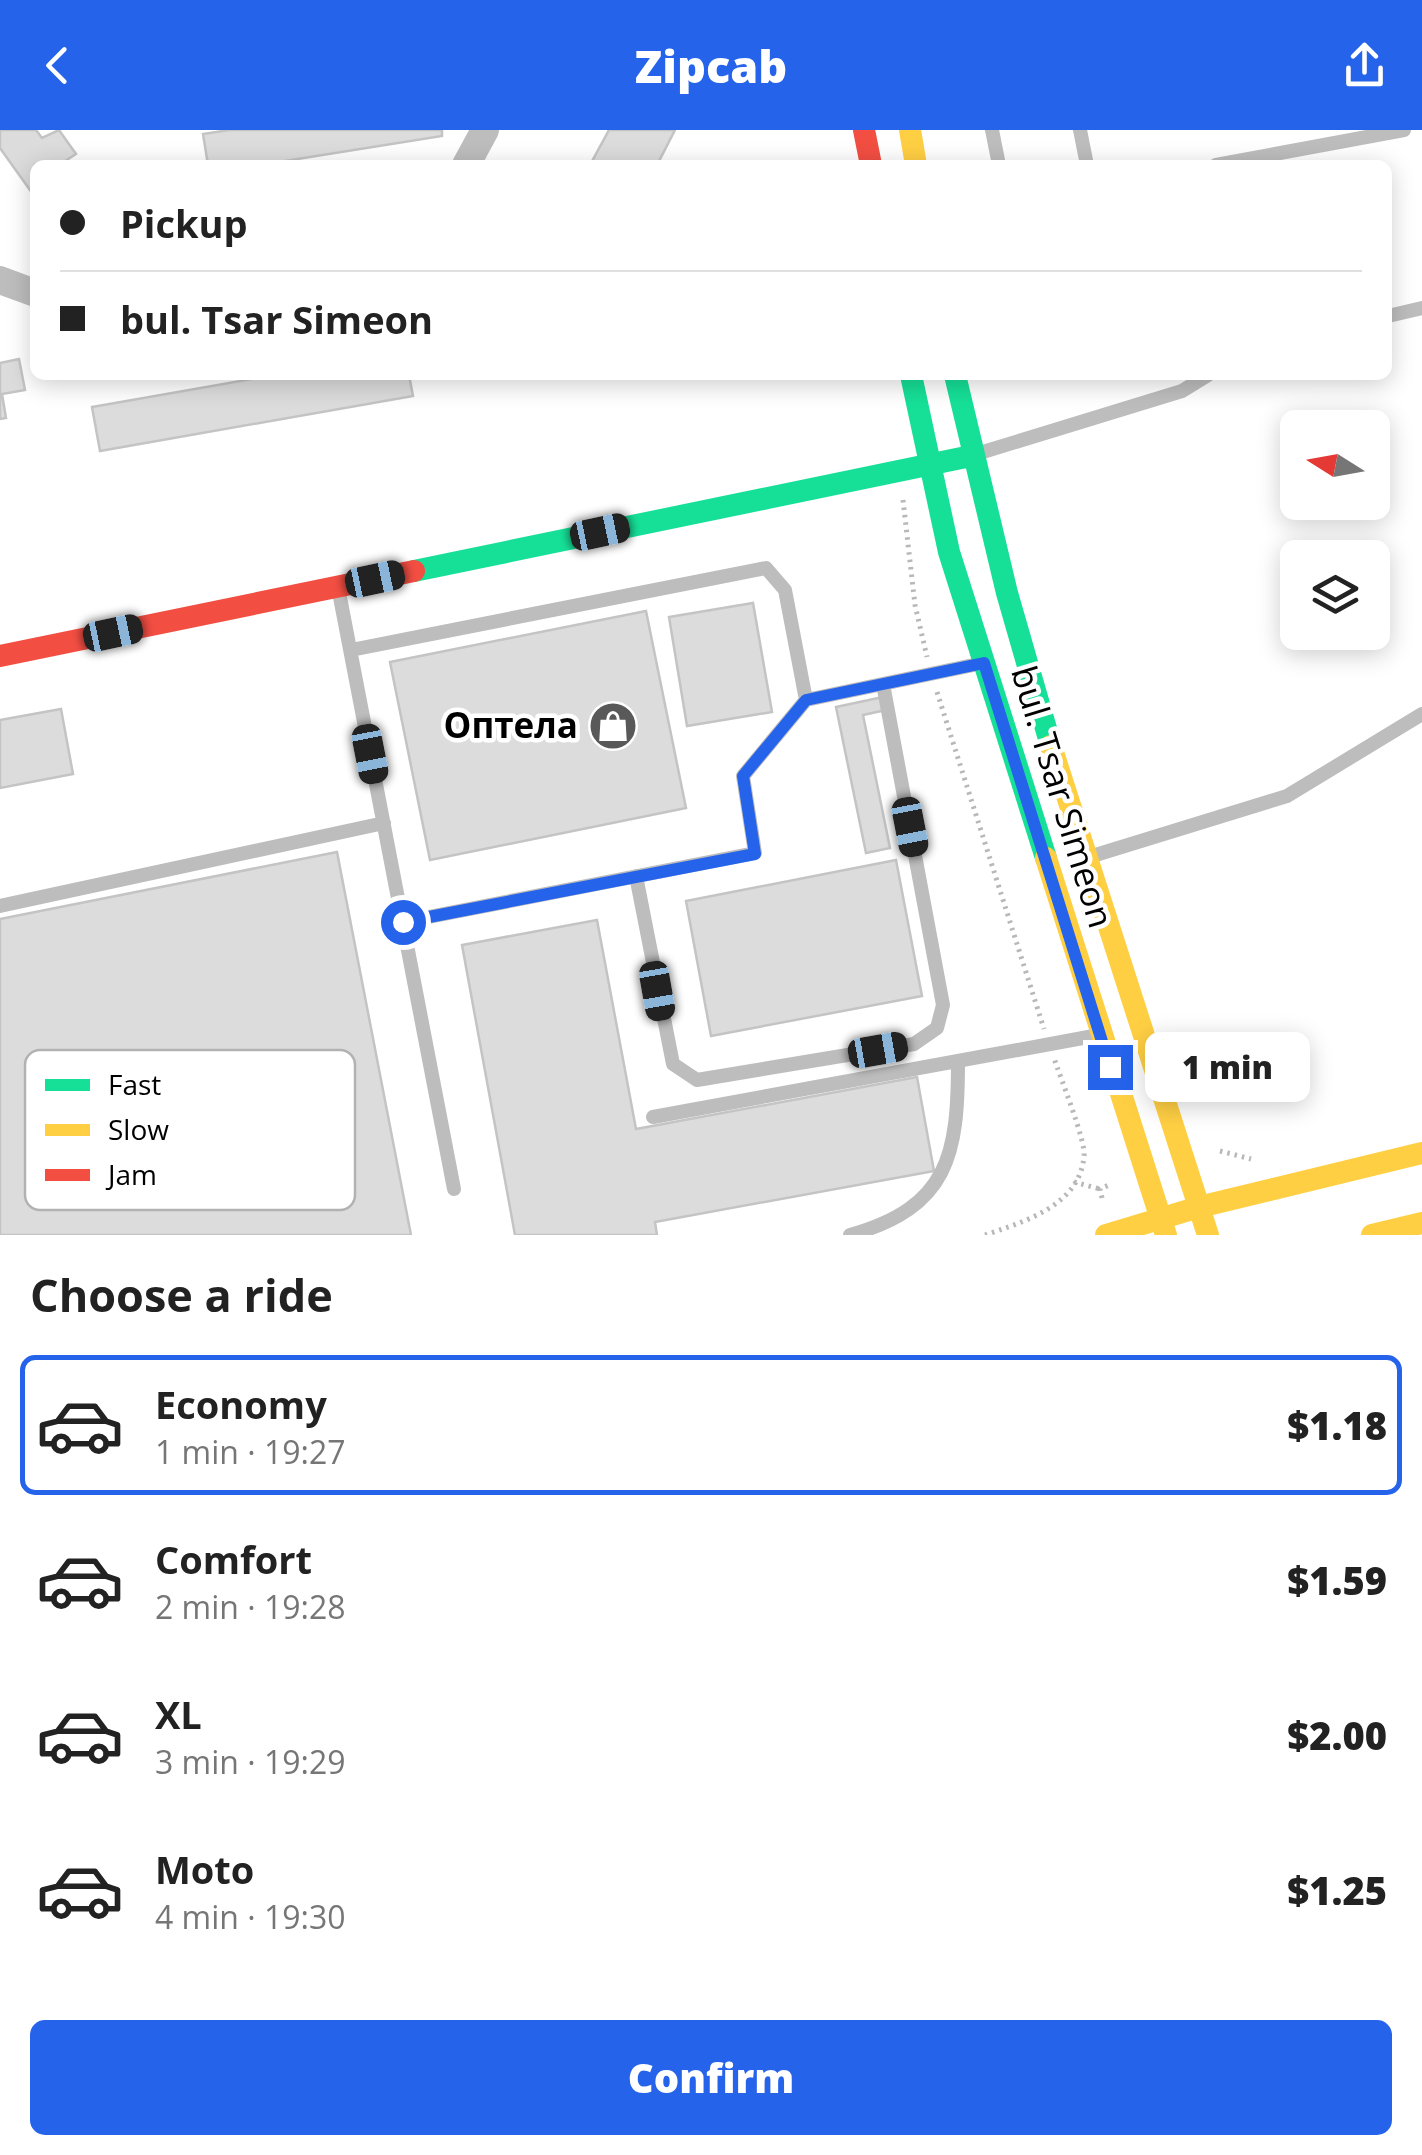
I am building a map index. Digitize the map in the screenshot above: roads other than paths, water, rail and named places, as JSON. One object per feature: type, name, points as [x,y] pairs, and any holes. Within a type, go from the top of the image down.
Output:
[{"type":"main road","points":[[864,130],[870,160]]},
{"type":"main road","points":[[910,130],[915,160]]},
{"type":"main road","name":"bul. Tsar Simeon","points":[[912,380],[949,552],[1163,1227]]},
{"type":"main road","name":"bul. Tsar Simeon","points":[[955,380],[992,543],[1208,1235]]},
{"type":"main road","points":[[0,656],[971,456]]},
{"type":"main road","points":[[1106,1235],[1163,1227],[1199,1207],[1422,1153]]},
{"type":"main road","points":[[1372,1235],[1422,1222]]},
{"type":"street","points":[[469,160],[484,130]]},
{"type":"street","points":[[0,280],[30,292]]},
{"type":"lane","points":[[992,130],[998,160]]},
{"type":"lane","points":[[1080,130],[1085,160]]},
{"type":"lane","points":[[1243,160],[1404,130]]},
{"type":"lane","points":[[1392,315],[1422,308]]},
{"type":"lane","points":[[971,456],[1182,392],[1200,380]]},
{"type":"lane","points":[[351,650],[766,568],[785,590],[806,700]]},
{"type":"lane","points":[[338,586],[454,1189]]},
{"type":"lane","points":[[403,922],[755,854],[743,776],[806,700],[984,663]]},
{"type":"lane","points":[[636,876],[673,1064],[697,1080],[914,1044],[937,1028],[943,1005],[883,684]]},
{"type":"lane","points":[[1088,858],[1287,796],[1422,714]]},
{"type":"lane","points":[[0,906],[384,823]]},
{"type":"lane","points":[[652,1118],[1100,1035]]},
{"type":"lane","points":[[850,1235],[910,1212],[945,1169],[958,1113],[958,1061]]},
{"type":"place","name":"Оптела","points":[[613,726]]}]
